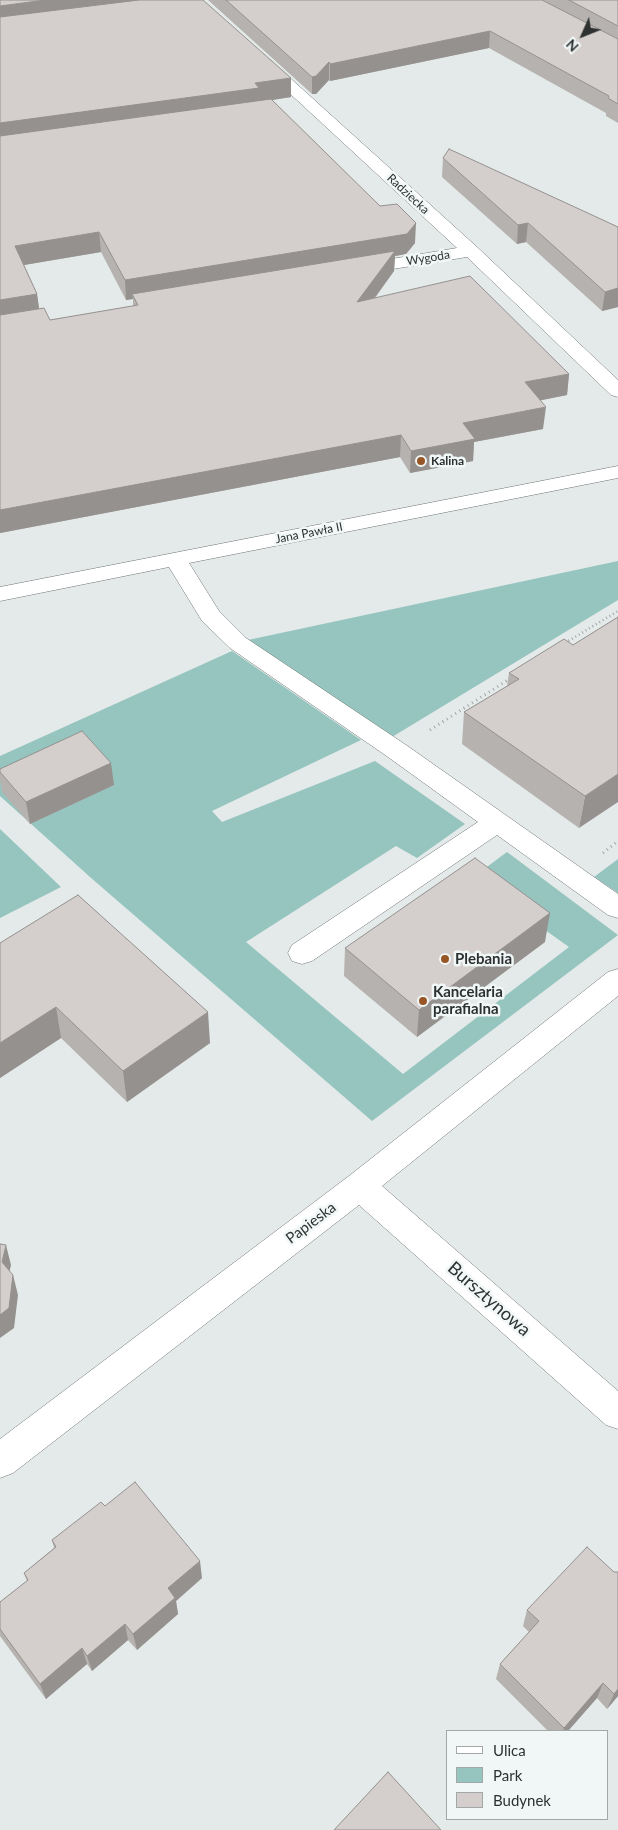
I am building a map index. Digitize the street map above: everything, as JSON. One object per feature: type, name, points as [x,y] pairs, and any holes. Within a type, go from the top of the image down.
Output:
[{"type":"street","name":"Radziecka","points":[[249,49],[615,384]]},
{"type":"street","points":[[292,108],[312,106]]},
{"type":"street","name":"Wygoda","points":[[341,272],[471,252]]},
{"type":"street","name":"Jana Pawła II","points":[[0,594],[618,472]]},
{"type":"street","points":[[175,559],[210,616],[238,644],[397,751],[618,908]]},
{"type":"street","points":[[302,953],[497,822]]},
{"type":"street","name":"Papieska","points":[[0,1462],[360,1186],[618,980]]},
{"type":"street","name":"Bursztynowa","points":[[360,1186],[618,1413]]},
{"type":"path","points":[[559,647],[618,611]]},
{"type":"path","points":[[397,751],[518,673]]},
{"type":"green space","points":[[618,561],[618,600],[392,737],[248,640]]},
{"type":"green space","points":[[232,651],[361,740],[212,811],[222,822],[375,761],[465,824],[417,858],[396,846],[246,942],[403,1074],[569,947],[472,878],[507,852],[618,935],[372,1121],[90,877],[0,796],[0,756]]},
{"type":"green space","points":[[0,829],[61,887],[0,918]]},
{"type":"green space","points":[[618,859],[618,893],[594,877]]},
{"type":"building","points":[[0,0],[45,0],[0,6]]},
{"type":"building","points":[[139,0],[203,0],[291,78],[255,83],[259,88],[0,123],[0,17]]},
{"type":"building","points":[[226,0],[542,0],[618,39],[618,104],[608,98],[609,96],[490,31],[330,64],[329,62],[316,76],[312,77]]},
{"type":"building","points":[[569,0],[618,0],[618,26]]},
{"type":"building","points":[[271,99],[380,206],[397,204],[416,223],[407,234],[125,280],[99,232],[15,246],[37,294],[0,300],[0,136]]},
{"type":"building","points":[[449,149],[618,227],[618,288],[605,292],[528,223],[518,225],[443,158]]},
{"type":"building","points":[[395,251],[357,302],[470,276],[569,374],[525,382],[546,407],[463,423],[475,439],[411,451],[401,435],[0,510],[0,315],[44,308],[50,320],[138,305],[132,294]]},
{"type":"building","points":[[618,617],[618,774],[585,796],[464,712],[519,679],[509,673],[564,639],[573,645]]},
{"type":"building","points":[[82,731],[111,763],[26,802],[0,772],[0,769]]},
{"type":"building","name":"Plebania","points":[[475,858],[550,913],[419,1010],[345,948]]},
{"type":"building","points":[[78,895],[208,1012],[123,1071],[56,1007],[0,1043],[0,943]]},
{"type":"building","points":[[0,1244],[6,1245],[2,1262],[13,1275],[9,1308],[0,1315]]},
{"type":"building","points":[[135,1482],[200,1561],[168,1588],[175,1598],[133,1634],[125,1624],[87,1656],[82,1648],[40,1684],[0,1629],[0,1602],[28,1580],[24,1573],[56,1547],[52,1540],[101,1502],[105,1506]]},
{"type":"building","points":[[587,1547],[614,1572],[618,1572],[618,1689],[614,1694],[603,1683],[564,1728],[500,1664],[539,1621],[527,1610]]},
{"type":"building","points":[[388,1772],[441,1830],[334,1830]]},
{"type":"place","name":"Kalina","points":[[421,461]]},
{"type":"place","name":"Plebania","points":[[445,959]]},
{"type":"place","name":"Kancelaria parafialna","points":[[423,1001]]}]
